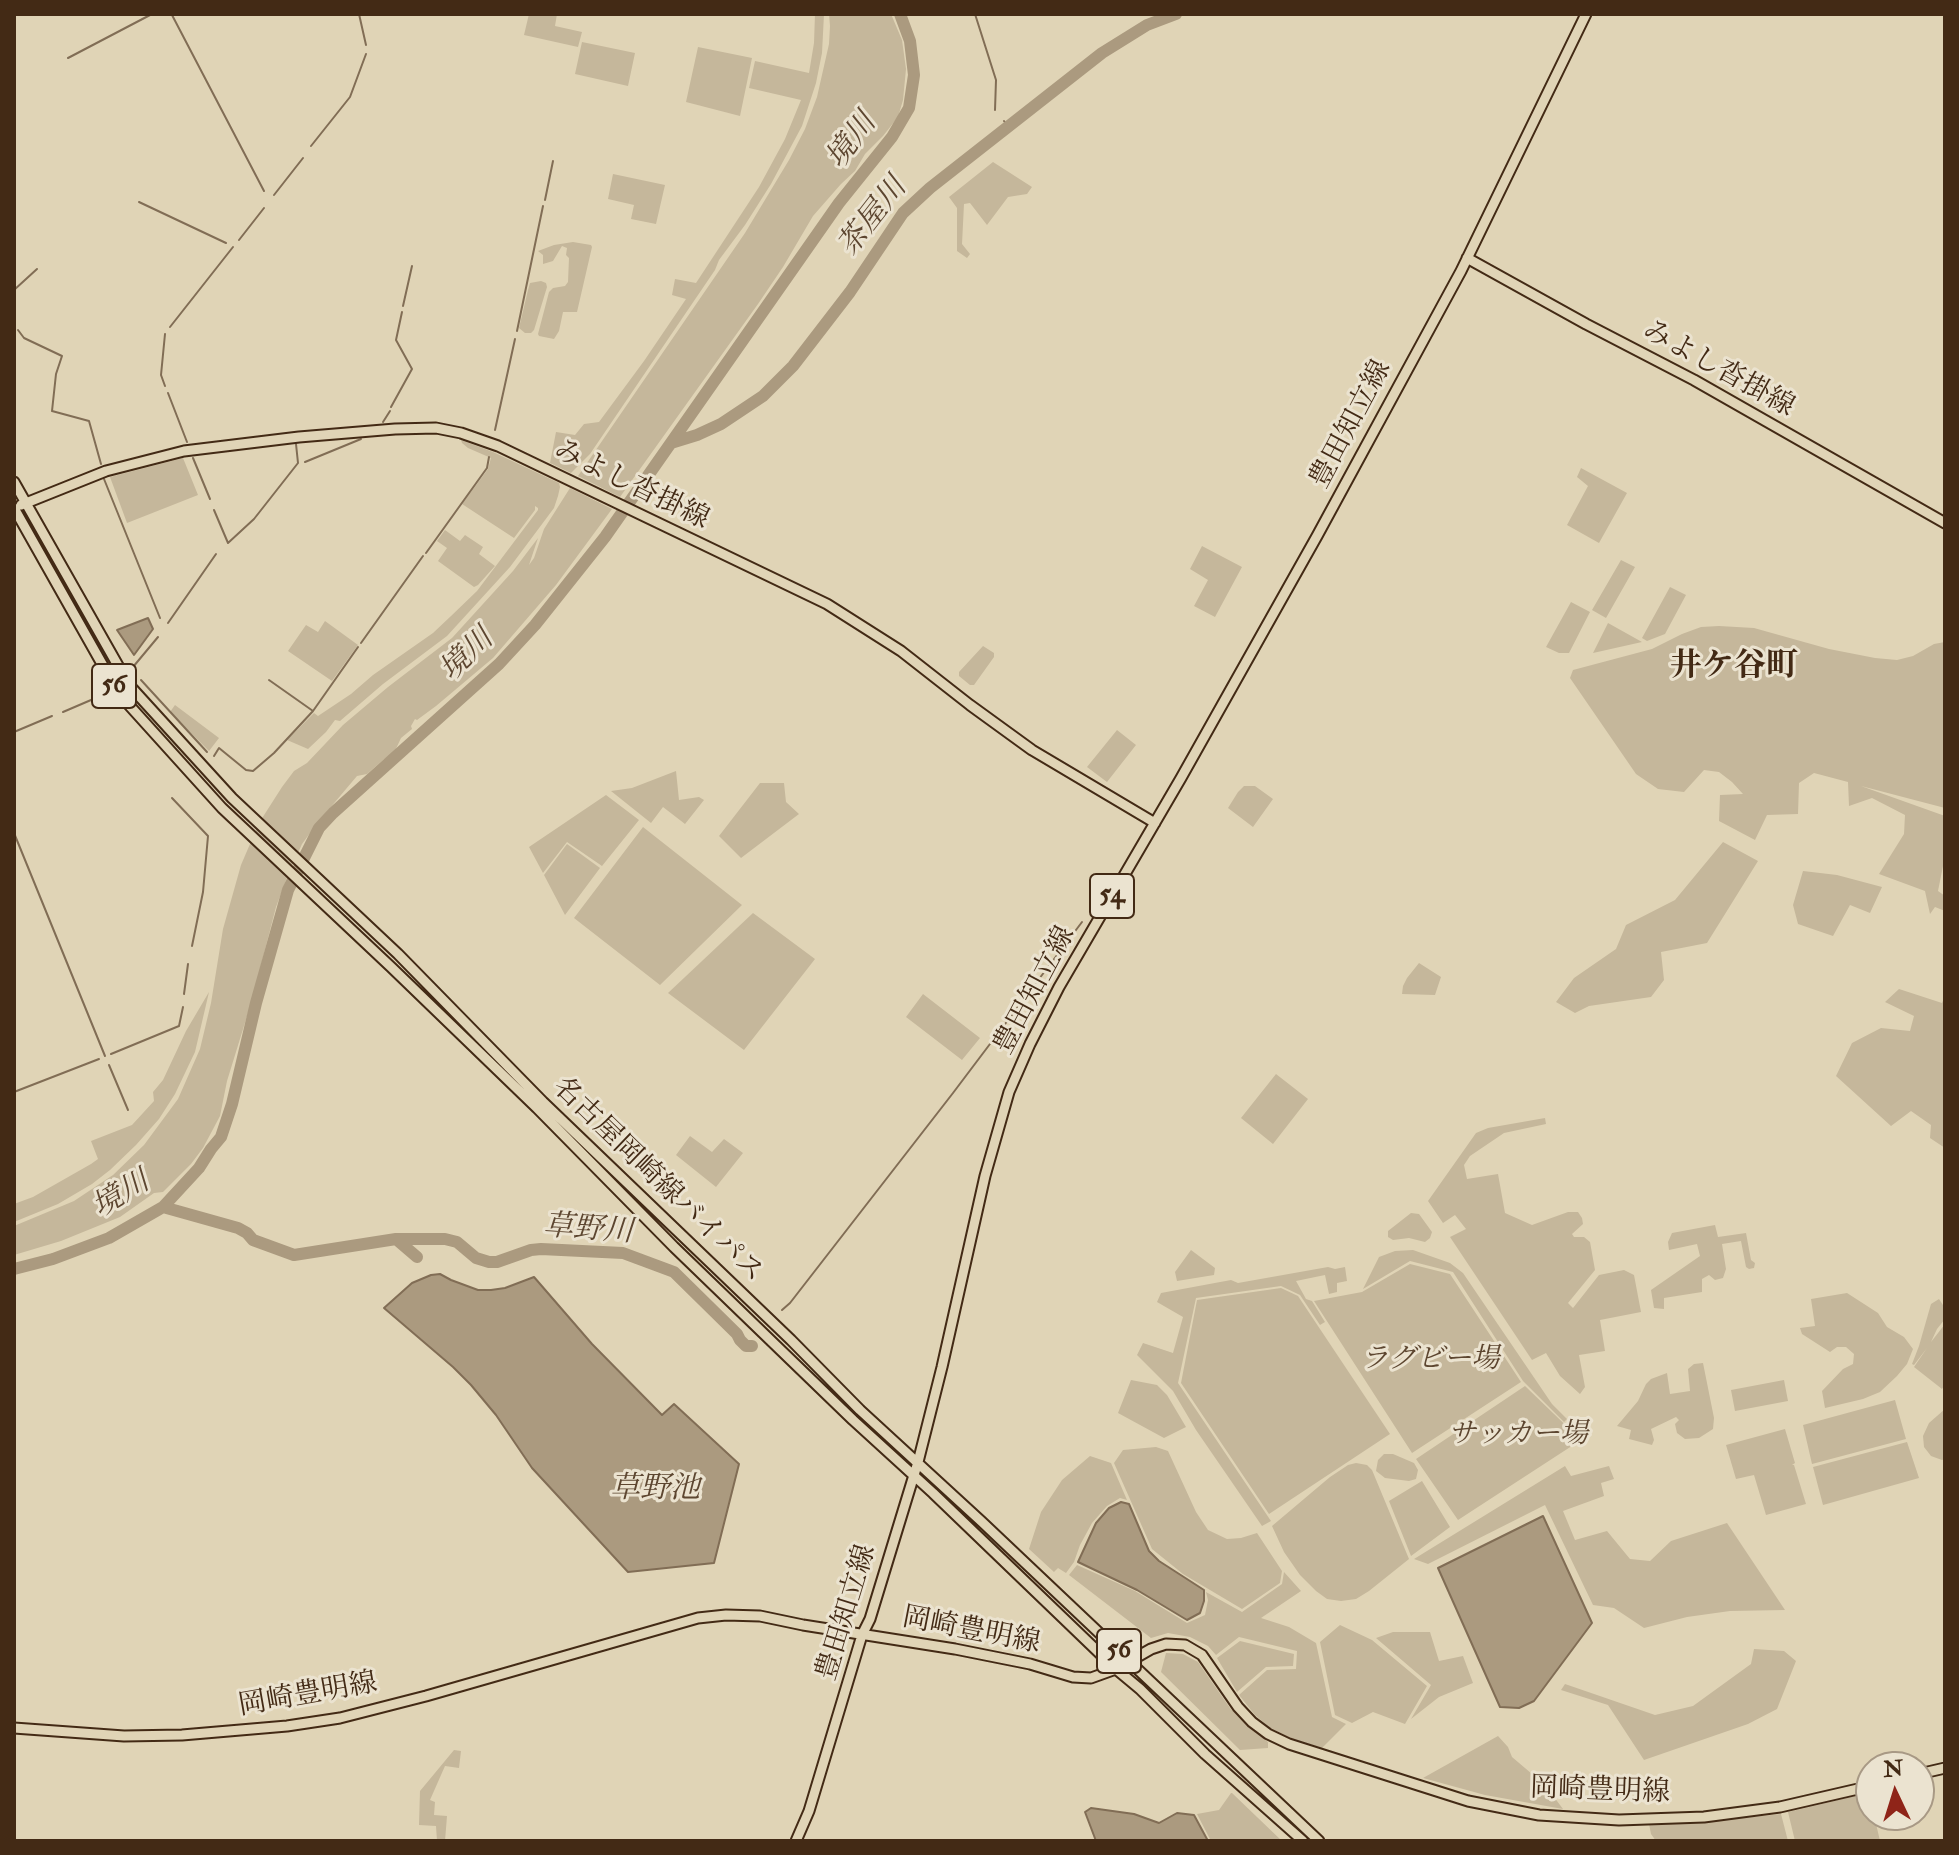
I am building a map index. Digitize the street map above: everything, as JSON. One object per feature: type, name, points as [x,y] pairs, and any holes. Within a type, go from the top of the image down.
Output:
[{"type":"main road","name":"豊田知立線","points":[[796,1841],[809,1811],[914,1476],[985,1176],[1005,1102],[1030,1044],[1059,987],[1342,490],[1467,258],[1586,14]]},
{"type":"main road","name":"みよし沓掛線","points":[[1467,258],[1694,380],[1945,523]]},
{"type":"main road","name":"みよし沓掛線","points":[[14,508],[106,471],[184,451],[395,429],[436,428],[461,433],[498,446],[827,604],[901,651],[1032,750],[1155,823]]},
{"type":"main road","name":"名古屋岡崎線バイパス","points":[[14,482],[129,685],[232,798],[398,954],[543,1102],[860,1410],[1319,1841]]},
{"type":"main road","name":"名古屋岡崎線バイパス","points":[[14,508],[119,694],[222,808],[537,1108],[674,1247],[853,1420],[1140,1689],[1205,1754],[1303,1841]]},
{"type":"main road","name":"岡崎豊明線","points":[[14,1728],[124,1736],[182,1735],[287,1726],[340,1718],[426,1696],[685,1621],[726,1615],[760,1616],[955,1649],[1030,1664],[1073,1677],[1091,1678],[1166,1644],[1185,1645],[1202,1655],[1238,1707],[1268,1734],[1289,1744],[1468,1801],[1512,1810],[1619,1820],[1704,1817],[1780,1807],[1855,1790]]},
{"type":"green space","points":[[529,14],[557,14],[555,26],[582,32],[578,47],[524,35]]},
{"type":"green space","points":[[815,14],[824,14],[822,53],[816,83],[802,126],[771,184],[590,454],[571,473],[550,463],[556,432],[575,435],[584,424],[599,422],[686,299],[672,295],[675,279],[696,283],[759,187],[785,139],[801,100],[749,88],[755,61],[809,73]]},
{"type":"green space","points":[[829,14],[891,14],[902,40],[906,69],[898,117],[865,154],[855,171],[813,216],[758,304],[620,497],[578,476],[745,233],[789,160],[817,97],[829,44]]},
{"type":"green space","points":[[582,42],[635,53],[628,86],[575,74]]},
{"type":"green space","points":[[698,47],[752,58],[740,116],[686,102]]},
{"type":"green space","points":[[993,162],[1032,187],[1027,194],[1008,197],[987,225],[970,203],[964,204],[962,244],[970,254],[967,258],[957,251],[957,208],[949,197]]},
{"type":"green space","points":[[613,174],[665,185],[656,224],[631,219],[634,205],[608,199]]},
{"type":"green space","points":[[573,242],[592,247],[577,312],[563,312],[554,339],[539,336],[549,292],[568,282],[569,258],[567,248],[562,246],[553,261],[543,264],[543,255],[538,251]]},
{"type":"green space","points":[[541,281],[547,287],[534,330],[525,333],[519,328],[530,283]]},
{"type":"green space","points":[[461,440],[559,483],[554,508],[510,567],[447,636],[340,721],[335,720],[308,749],[287,740],[314,713],[318,716],[351,694],[433,633],[477,591],[538,510],[535,506],[514,538],[462,504],[488,469],[491,458],[468,448]]},
{"type":"green space","points":[[183,458],[198,495],[127,523],[110,477]]},
{"type":"green space","points":[[1581,468],[1627,493],[1599,543],[1567,525],[1588,486],[1577,477]]},
{"type":"green space","points":[[570,488],[612,509],[556,585],[493,658],[436,706],[415,719],[412,729],[401,738],[394,753],[367,774],[357,776],[302,844],[276,907],[220,1116],[203,1148],[163,1192],[154,1193],[120,1217],[61,1241],[14,1255],[14,1226],[74,1201],[113,1175],[144,1145],[178,1099],[200,1049],[223,929],[241,865],[259,823],[282,787],[294,771],[307,763],[343,725],[452,638],[513,571],[538,538],[529,565],[544,529]]},
{"type":"green space","points":[[445,530],[460,541],[465,535],[483,547],[479,554],[495,566],[478,585],[474,587],[438,561],[447,548],[437,541]]},
{"type":"green space","points":[[1202,546],[1242,567],[1215,617],[1194,606],[1208,580],[1190,569]]},
{"type":"green space","points":[[1621,560],[1635,567],[1606,618],[1592,610]]},
{"type":"green space","points":[[1670,587],[1686,595],[1665,634],[1647,641],[1642,638]]},
{"type":"green space","points":[[1571,602],[1590,612],[1569,653],[1559,653],[1546,647]]},
{"type":"green space","points":[[325,621],[358,645],[332,681],[288,651],[306,625],[318,632]]},
{"type":"green space","points":[[1608,623],[1642,642],[1593,653]]},
{"type":"green space","points":[[1701,627],[1754,628],[1829,649],[1897,660],[1945,642],[1945,808],[1861,786],[1945,816],[1945,856],[1938,891],[1945,896],[1945,911],[1935,907],[1930,914],[1925,891],[1879,874],[1904,834],[1905,815],[1872,798],[1849,806],[1848,782],[1814,773],[1799,783],[1798,814],[1767,815],[1755,840],[1719,821],[1720,795],[1743,794],[1719,772],[1704,770],[1684,792],[1658,789],[1636,774],[1570,678],[1573,670],[1652,649]]},
{"type":"green space","points":[[983,646],[994,653],[994,657],[974,685],[970,685],[959,676],[959,672]]},
{"type":"green space","points":[[175,705],[219,738],[209,751],[170,712]]},
{"type":"green space","points":[[1117,730],[1136,745],[1107,782],[1087,767]]},
{"type":"green space","points":[[676,771],[679,800],[699,797],[704,800],[685,824],[663,807],[651,823],[611,791],[632,788]]},
{"type":"green space","points":[[760,783],[784,783],[786,802],[799,814],[741,858],[719,836]]},
{"type":"green space","points":[[1244,786],[1255,786],[1273,799],[1253,827],[1228,808]]},
{"type":"green space","points":[[606,795],[639,820],[602,866],[567,842],[543,873],[529,847]]},
{"type":"green space","points":[[643,827],[742,905],[660,985],[574,918]]},
{"type":"green space","points":[[1723,842],[1758,861],[1707,943],[1661,952],[1664,980],[1651,997],[1589,1006],[1575,1013],[1556,1002],[1574,978],[1616,949],[1626,925],[1675,900]]},
{"type":"green space","points":[[567,844],[600,868],[565,915],[544,875]]},
{"type":"green space","points":[[1803,871],[1837,875],[1882,887],[1870,913],[1850,905],[1833,936],[1798,924],[1793,905]]},
{"type":"green space","points":[[753,913],[815,959],[744,1050],[668,993]]},
{"type":"green space","points":[[1419,963],[1441,977],[1435,995],[1402,994],[1407,978]]},
{"type":"green space","points":[[1899,989],[1942,1003],[1945,996],[1945,1148],[1930,1138],[1931,1125],[1911,1111],[1891,1126],[1836,1076],[1852,1043],[1881,1028],[1910,1031],[1914,1016],[1885,1002]]},
{"type":"green space","points":[[209,992],[195,1052],[159,1119],[136,1145],[92,1184],[58,1204],[14,1222],[14,1204],[33,1197],[98,1159],[91,1141],[132,1125],[154,1101],[153,1092],[163,1080]]},
{"type":"green space","points":[[923,994],[980,1038],[962,1060],[906,1017]]},
{"type":"green space","points":[[1276,1074],[1308,1099],[1273,1144],[1241,1118]]},
{"type":"green space","points":[[1545,1118],[1546,1124],[1504,1133],[1470,1156],[1464,1165],[1467,1179],[1498,1174],[1505,1213],[1532,1225],[1568,1212],[1578,1212],[1583,1224],[1572,1234],[1590,1242],[1595,1270],[1568,1303],[1573,1308],[1599,1275],[1624,1270],[1634,1275],[1641,1312],[1600,1320],[1605,1351],[1579,1355],[1585,1387],[1580,1394],[1560,1376],[1546,1353],[1532,1360],[1450,1237],[1466,1229],[1455,1215],[1443,1223],[1428,1201],[1476,1133]]},
{"type":"green space","points":[[690,1136],[712,1152],[724,1139],[743,1153],[716,1187],[676,1155]]},
{"type":"green space","points":[[1411,1213],[1419,1214],[1432,1232],[1430,1238],[1425,1242],[1388,1237],[1388,1231]]},
{"type":"green space","points":[[1715,1225],[1718,1237],[1746,1233],[1754,1268],[1746,1267],[1741,1241],[1722,1244],[1726,1269],[1723,1278],[1715,1280],[1709,1275],[1702,1279],[1702,1292],[1664,1298],[1664,1309],[1654,1308],[1651,1290],[1700,1256],[1697,1244],[1669,1250],[1672,1233]]},
{"type":"green space","points":[[1191,1250],[1215,1268],[1214,1275],[1177,1281],[1175,1272]]},
{"type":"green space","points":[[1413,1250],[1450,1263],[1463,1273],[1552,1404],[1567,1419],[1564,1422],[1523,1381],[1453,1272],[1410,1261],[1363,1289],[1379,1257],[1395,1251]]},
{"type":"green space","name":"ラグビー場","points":[[1410,1264],[1450,1274],[1521,1382],[1412,1453],[1314,1301],[1362,1292]]},
{"type":"green space","points":[[1345,1267],[1347,1281],[1337,1283],[1337,1292],[1329,1294],[1325,1275],[1296,1281],[1325,1322],[1320,1325],[1300,1295],[1281,1286],[1196,1298],[1178,1383],[1271,1521],[1262,1526],[1173,1391],[1137,1355],[1143,1343],[1173,1353],[1183,1317],[1157,1302],[1161,1293]]},
{"type":"green space","points":[[1281,1288],[1298,1296],[1390,1434],[1269,1514],[1181,1383],[1197,1300]]},
{"type":"green space","points":[[1847,1293],[1878,1313],[1887,1327],[1904,1337],[1913,1349],[1907,1364],[1880,1392],[1825,1408],[1822,1391],[1843,1369],[1853,1364],[1854,1354],[1846,1347],[1837,1347],[1830,1352],[1802,1334],[1800,1328],[1815,1326],[1811,1299]]},
{"type":"green space","points":[[1939,1299],[1945,1308],[1945,1319],[1931,1342],[1945,1324],[1945,1384],[1942,1389],[1914,1367],[1927,1348],[1912,1364],[1931,1304]]},
{"type":"green space","points":[[1703,1363],[1714,1418],[1713,1429],[1699,1438],[1685,1439],[1677,1433],[1675,1424],[1679,1420],[1676,1417],[1651,1429],[1652,1445],[1629,1439],[1631,1430],[1617,1426],[1651,1379],[1667,1373],[1670,1394],[1690,1391],[1688,1369],[1694,1364]]},
{"type":"green space","points":[[1131,1380],[1157,1385],[1167,1395],[1186,1427],[1164,1438],[1118,1413]]},
{"type":"green space","points":[[1784,1380],[1788,1401],[1735,1411],[1731,1390]]},
{"type":"green space","name":"サッカー場","points":[[1525,1386],[1581,1440],[1458,1520],[1416,1459]]},
{"type":"green space","points":[[1895,1400],[1906,1439],[1812,1464],[1803,1425]]},
{"type":"green space","points":[[1945,1409],[1945,1459],[1942,1460],[1931,1456],[1924,1447],[1923,1436],[1929,1423]]},
{"type":"green space","points":[[1785,1429],[1795,1463],[1792,1465],[1806,1504],[1766,1515],[1754,1475],[1736,1479],[1726,1445]]},
{"type":"green space","points":[[1907,1442],[1919,1478],[1823,1505],[1813,1467]]},
{"type":"green space","points":[[1156,1447],[1168,1451],[1196,1512],[1208,1530],[1227,1539],[1257,1533],[1282,1571],[1280,1583],[1242,1609],[1183,1574],[1152,1549],[1114,1463],[1123,1450]]},
{"type":"green space","points":[[1384,1454],[1393,1454],[1414,1463],[1418,1470],[1416,1479],[1385,1478],[1376,1471],[1378,1460]]},
{"type":"green space","points":[[1090,1456],[1111,1463],[1127,1500],[1120,1498],[1107,1506],[1092,1523],[1066,1573],[1058,1568],[1054,1572],[1029,1549],[1041,1512],[1062,1480]]},
{"type":"green space","points":[[1356,1463],[1367,1465],[1372,1470],[1409,1559],[1356,1599],[1327,1599],[1300,1575],[1284,1552],[1272,1526],[1330,1477]]},
{"type":"green space","points":[[1565,1466],[1571,1476],[1609,1466],[1614,1479],[1601,1483],[1604,1496],[1563,1511],[1575,1540],[1607,1531],[1630,1559],[1650,1561],[1671,1541],[1727,1523],[1785,1610],[1730,1611],[1687,1617],[1644,1628],[1614,1608],[1593,1605],[1545,1505],[1428,1564],[1414,1559]]},
{"type":"green space","points":[[1422,1481],[1450,1527],[1411,1556],[1389,1501]]},
{"type":"green space","points":[[1077,1565],[1135,1591],[1187,1623],[1205,1615],[1206,1592],[1242,1612],[1282,1584],[1284,1572],[1301,1591],[1261,1618],[1289,1627],[1316,1643],[1332,1717],[1346,1724],[1322,1748],[1270,1728],[1239,1695],[1267,1670],[1296,1669],[1297,1651],[1239,1637],[1216,1655],[1208,1646],[1190,1637],[1168,1633],[1151,1638],[1069,1575]]},
{"type":"green space","points":[[1340,1625],[1372,1640],[1427,1686],[1405,1724],[1373,1712],[1352,1723],[1335,1715],[1320,1642]]},
{"type":"green space","points":[[1393,1632],[1430,1632],[1439,1661],[1463,1656],[1473,1683],[1439,1697],[1411,1719],[1431,1685],[1376,1638]]},
{"type":"green space","points":[[1240,1641],[1294,1654],[1293,1666],[1266,1667],[1237,1692],[1217,1658]]},
{"type":"green space","points":[[1754,1649],[1784,1651],[1796,1661],[1777,1709],[1748,1724],[1644,1760],[1608,1705],[1561,1690],[1565,1684],[1655,1715],[1693,1706],[1751,1664]]},
{"type":"green space","points":[[1166,1653],[1183,1654],[1198,1662],[1230,1708],[1268,1742],[1268,1748],[1240,1750],[1161,1672]]},
{"type":"green space","points":[[1498,1736],[1512,1757],[1545,1785],[1563,1809],[1485,1795],[1423,1778]]},
{"type":"green space","points":[[454,1750],[461,1751],[459,1768],[445,1766],[430,1800],[435,1802],[434,1815],[447,1816],[445,1841],[437,1841],[436,1826],[419,1825],[420,1791]]},
{"type":"green space","points":[[1231,1793],[1282,1841],[1211,1841],[1197,1814],[1219,1810]]},
{"type":"green space","points":[[1855,1796],[1855,1831],[1878,1831],[1880,1841],[1795,1841],[1788,1812]]},
{"type":"green space","points":[[1781,1814],[1788,1841],[1656,1841],[1649,1824],[1714,1821]]},
{"type":"water","points":[[148,618],[153,629],[134,655],[117,630]]},
{"type":"water","name":"草野池","points":[[440,1274],[478,1290],[505,1288],[534,1277],[592,1344],[662,1415],[674,1404],[739,1464],[714,1563],[628,1572],[532,1468],[471,1385],[384,1308],[412,1283]]},
{"type":"water","points":[[1121,1502],[1129,1504],[1149,1551],[1204,1590],[1200,1613],[1187,1620],[1137,1590],[1078,1562],[1096,1523],[1109,1508]]},
{"type":"water","points":[[1543,1516],[1592,1623],[1534,1701],[1519,1708],[1500,1707],[1438,1568]]},
{"type":"water","points":[[1091,1808],[1134,1814],[1159,1823],[1177,1813],[1194,1815],[1208,1841],[1096,1841],[1085,1812]]},
{"type":"waterway","points":[[68,58],[152,14]]},
{"type":"waterway","points":[[359,14],[366,45]]},
{"type":"waterway","name":"境川","points":[[14,1269],[53,1259],[109,1238],[163,1207],[199,1168],[221,1137],[288,890],[319,828],[499,664],[535,625],[605,537],[839,203],[892,137],[909,108],[914,75],[910,41],[900,14]]},
{"type":"waterway","points":[[975,14],[996,80],[995,110]]},
{"type":"waterway","name":"茶屋川","points":[[671,443],[721,424],[763,396],[793,366],[850,292],[903,213],[930,188],[1102,53],[1147,25],[1176,14]]},
{"type":"waterway","points":[[172,15],[264,191]]},
{"type":"waterway","points":[[311,146],[350,97],[366,54]]},
{"type":"waterway","name":"茶屋川","points":[[1004,121],[1008,126]]},
{"type":"waterway","points":[[274,195],[303,158]]},
{"type":"waterway","points":[[545,200],[553,161]]},
{"type":"waterway","points":[[139,202],[226,243]]},
{"type":"waterway","points":[[517,331],[543,206]]},
{"type":"waterway","points":[[239,240],[264,208]]},
{"type":"waterway","points":[[170,327],[233,247]]},
{"type":"waterway","points":[[403,306],[412,266]]},
{"type":"waterway","points":[[14,290],[37,269]]},
{"type":"waterway","points":[[391,407],[412,369],[396,340],[402,312]]},
{"type":"waterway","points":[[18,330],[24,338],[62,356],[56,374],[52,411],[89,421],[101,464]]},
{"type":"waterway","points":[[165,334],[161,375],[165,386]]},
{"type":"waterway","points":[[495,430],[515,339]]},
{"type":"waterway","points":[[168,393],[187,442]]},
{"type":"waterway","points":[[383,422],[390,411]]},
{"type":"waterway","points":[[305,462],[361,439]]},
{"type":"waterway","points":[[214,510],[228,543],[254,519],[298,463],[296,444]]},
{"type":"waterway","points":[[426,553],[487,468],[489,457]]},
{"type":"waterway","points":[[193,458],[210,499]]},
{"type":"waterway","points":[[104,479],[160,618]]},
{"type":"waterway","points":[[168,623],[216,554]]},
{"type":"waterway","points":[[361,643],[423,556]]},
{"type":"waterway","points":[[133,667],[158,637]]},
{"type":"waterway","points":[[214,756],[219,748],[246,770],[253,771],[313,711],[358,647]]},
{"type":"waterway","points":[[141,680],[207,752]]},
{"type":"waterway","points":[[269,680],[313,711]]},
{"type":"waterway","points":[[63,712],[98,697]]},
{"type":"waterway","points":[[14,732],[52,716]]},
{"type":"waterway","points":[[172,798],[208,836],[203,892],[192,946]]},
{"type":"waterway","points":[[14,833],[105,1056]]},
{"type":"waterway","points":[[782,1310],[953,1093],[1082,922]]},
{"type":"waterway","points":[[184,994],[188,964]]},
{"type":"waterway","points":[[111,1054],[179,1026],[183,1007]]},
{"type":"waterway","points":[[14,1092],[99,1059]]},
{"type":"waterway","points":[[109,1065],[128,1110]]},
{"type":"waterway","name":"草野川","points":[[163,1207],[238,1228],[253,1240],[294,1255],[396,1239],[445,1239],[457,1242],[476,1258],[489,1262],[541,1249],[623,1253],[674,1272],[746,1346],[752,1346]]},
{"type":"waterway","name":"草野川","points":[[396,1239],[417,1257]]},
{"type":"district","name":"井ケ谷町","points":[[1734,668]]}]
